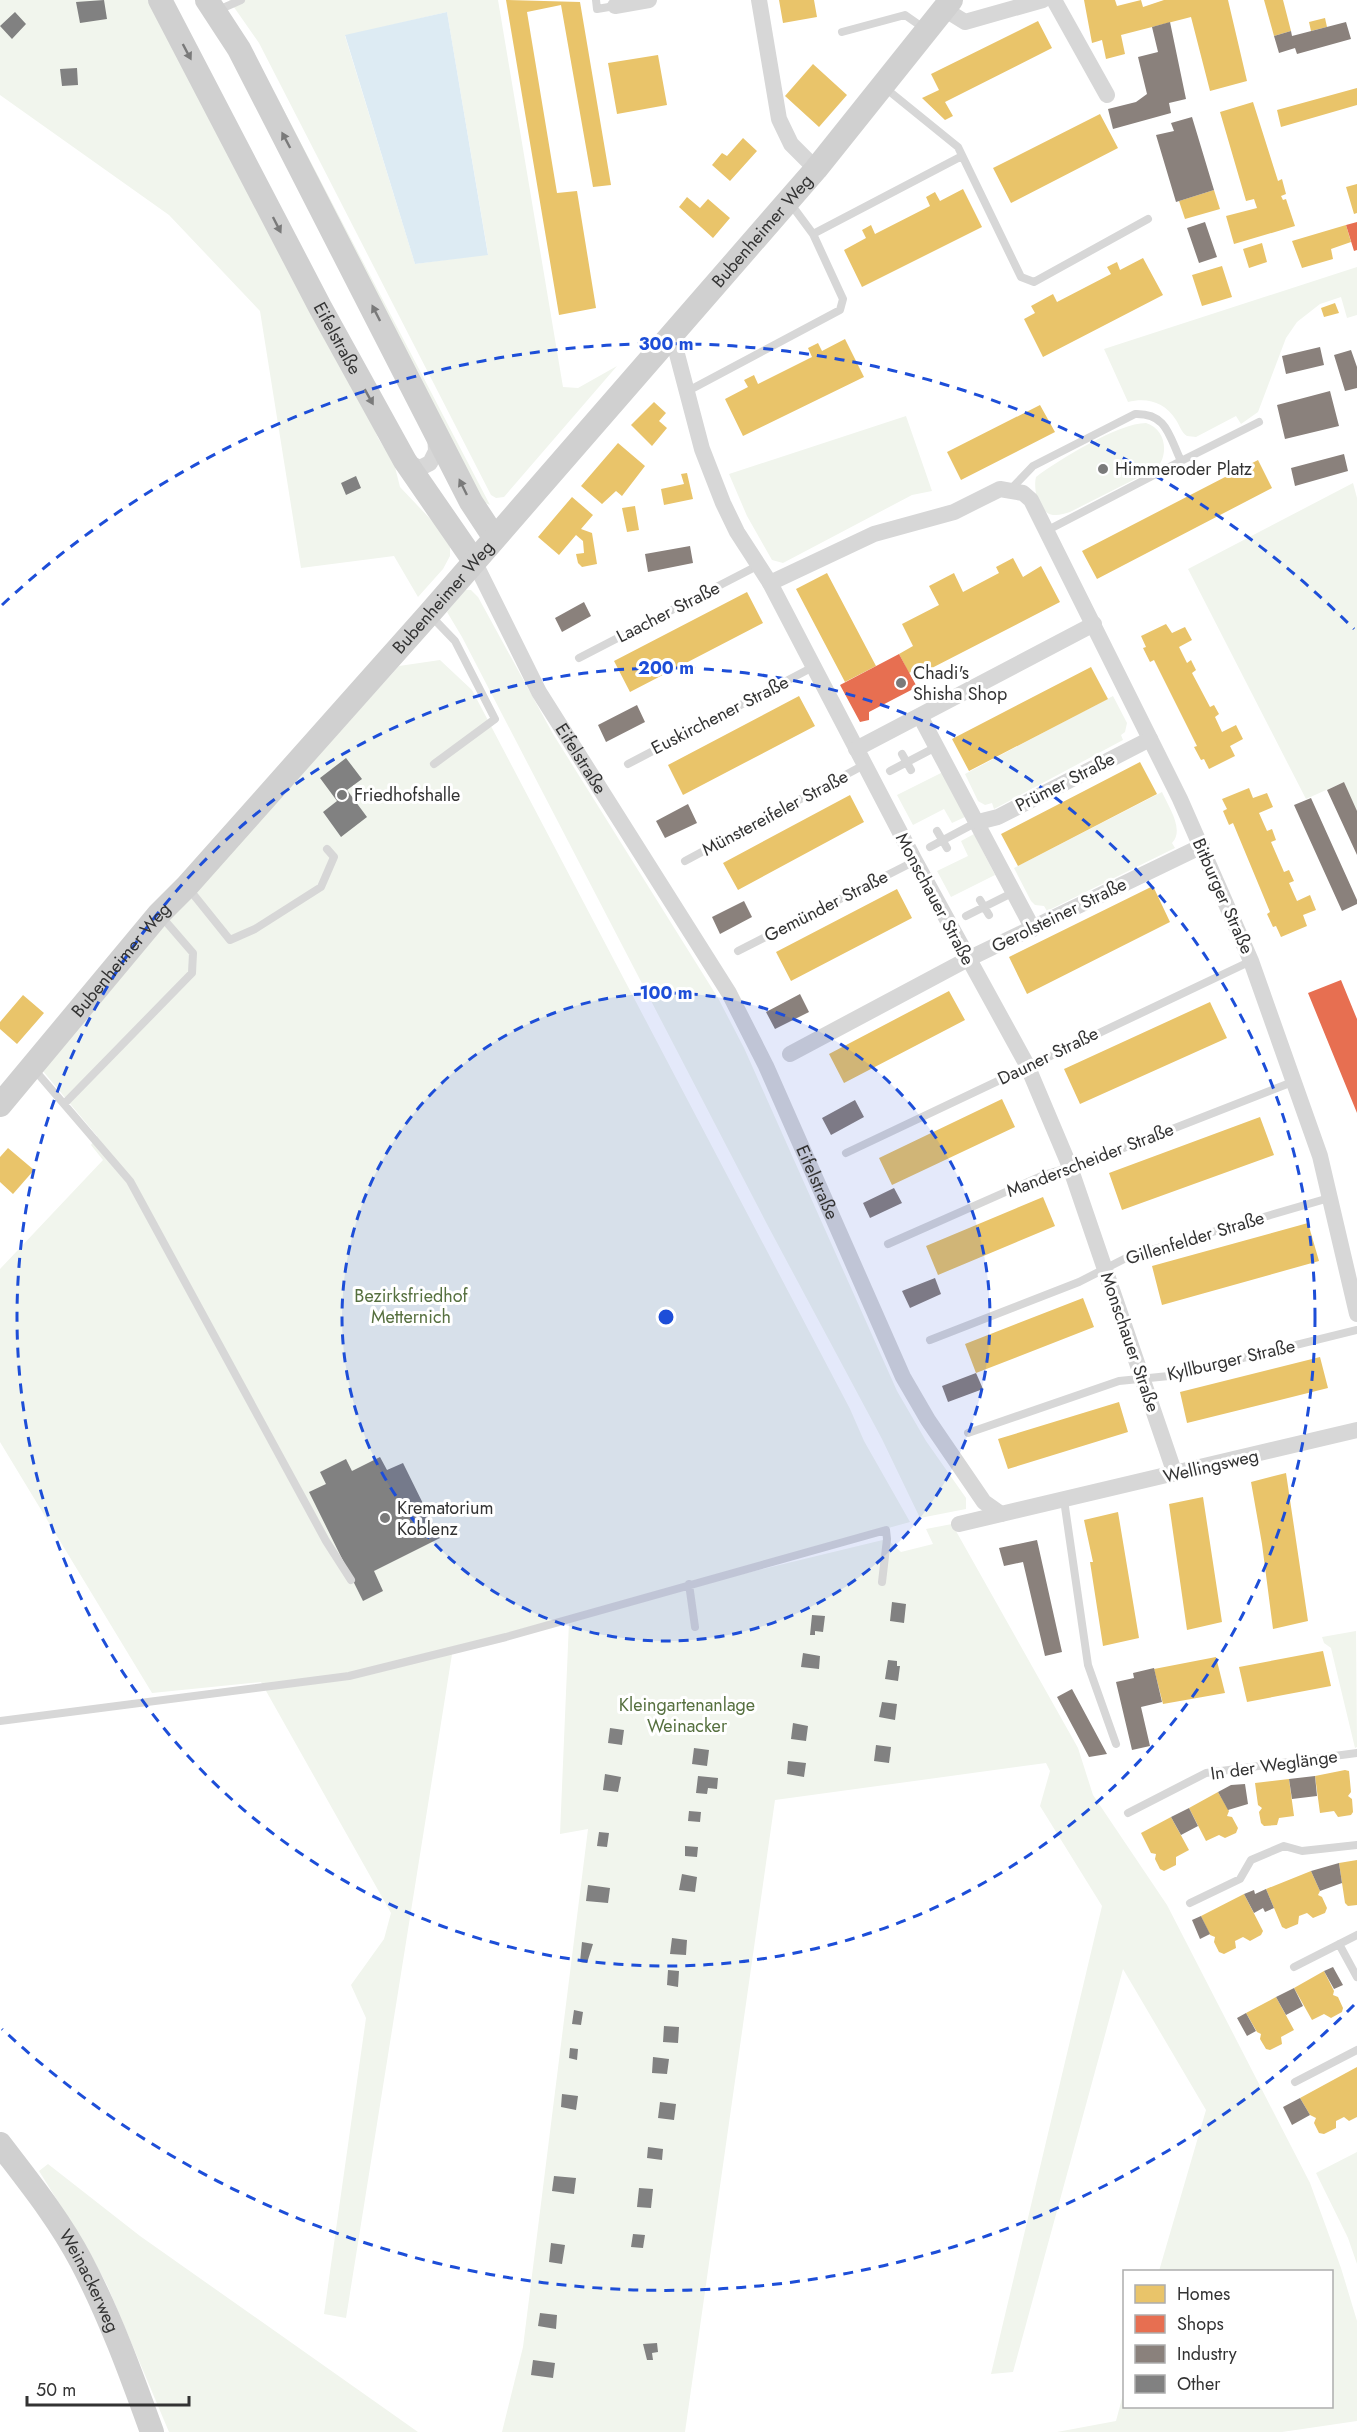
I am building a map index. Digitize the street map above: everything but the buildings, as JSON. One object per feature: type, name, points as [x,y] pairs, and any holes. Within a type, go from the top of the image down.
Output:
[{"type":"street","name":"Eifelstraße","points":[[160,0],[320,307],[405,460],[474,561],[539,692],[729,993],[766,1066],[810,1170],[915,1400],[984,1502],[1001,1514]]},
{"type":"street","points":[[615,6],[649,0]]},
{"type":"street","points":[[759,0],[779,119],[791,144],[816,169]]},
{"type":"street","points":[[947,5],[965,22],[1043,0]]},
{"type":"street","points":[[1054,0],[1107,95]]},
{"type":"street","points":[[211,5],[250,70],[479,517],[494,537]]},
{"type":"street","name":"Bubenheimer Weg","points":[[0,1105],[159,914],[187,886],[429,614],[816,169],[884,87],[947,5]]},
{"type":"street","name":"Monschauer Straße","points":[[672,335],[685,392],[716,486],[737,532],[770,583],[915,861],[1027,1065],[1070,1167],[1175,1474]]},
{"type":"street","points":[[405,460],[420,468],[430,463],[436,451],[435,428]]},
{"type":"street","points":[[770,583],[874,534],[954,512],[1000,489],[1011,489]]},
{"type":"street","name":"Bitburger Straße","points":[[1011,489],[1023,493],[1031,500],[1202,846],[1251,961],[1320,1156],[1357,1314]]},
{"type":"street","points":[[856,749],[1094,624]]},
{"type":"street","points":[[920,716],[1033,929]]},
{"type":"street","name":"Prümer Straße","points":[[978,822],[998,817],[1150,739]]},
{"type":"street","name":"Gerolsteiner Straße","points":[[790,1054],[968,959],[1202,846]]},
{"type":"street","name":"Wellingsweg","points":[[959,1524],[1357,1430]]},
{"type":"street","name":"Weinackerweg","points":[[0,2144],[48,2207],[81,2260],[121,2347],[152,2432]]},
{"type":"lane","points":[[211,5],[241,0]]},
{"type":"lane","points":[[596,0],[597,9],[615,6]]},
{"type":"lane","points":[[842,32],[905,15],[928,31]]},
{"type":"lane","points":[[884,87],[958,147],[1021,277],[1034,282],[1148,219]]},
{"type":"lane","points":[[813,234],[962,156]]},
{"type":"lane","points":[[685,392],[840,310],[843,299],[813,234],[788,201]]},
{"type":"lane","points":[[1011,489],[1033,466],[1135,414],[1153,415],[1162,422],[1181,461]]},
{"type":"lane","points":[[1046,531],[1259,422]]},
{"type":"lane","name":"Laacher Straße","points":[[579,658],[757,566]]},
{"type":"lane","points":[[429,614],[455,641],[495,719],[434,764]]},
{"type":"lane","name":"Euskirchener Straße","points":[[628,764],[813,667]]},
{"type":"lane","points":[[890,771],[936,747]]},
{"type":"lane","name":"Münstereifeler Straße","points":[[685,861],[864,765]]},
{"type":"lane","points":[[930,847],[944,844],[978,822]]},
{"type":"lane","points":[[937,831],[944,844]]},
{"type":"lane","points":[[187,886],[230,940],[255,929],[321,887],[334,857],[327,849]]},
{"type":"lane","name":"Gemünder Straße","points":[[738,951],[915,861]]},
{"type":"lane","points":[[966,916],[1014,892]]},
{"type":"lane","points":[[64,1104],[192,973],[193,953],[159,914]]},
{"type":"lane","name":"Dauner Straße","points":[[846,1153],[1027,1065],[1251,961]]},
{"type":"lane","points":[[33,1067],[130,1181],[326,1541],[351,1580]]},
{"type":"lane","name":"Manderscheider Straße","points":[[888,1244],[1044,1175],[1295,1081]]},
{"type":"lane","name":"Gillenfelder Straße","points":[[930,1340],[1105,1269],[1130,1256],[1329,1198]]},
{"type":"lane","name":"Kyllburger Straße","points":[[968,1433],[1119,1382],[1169,1376],[1357,1330]]},
{"type":"lane","points":[[1064,1500],[1088,1665],[1116,1744]]},
{"type":"lane","points":[[0,1721],[349,1676],[506,1637],[886,1530],[882,1582]]},
{"type":"lane","points":[[689,1584],[695,1627]]},
{"type":"lane","name":"In der Weglänge","points":[[1128,1813],[1206,1773],[1357,1753]]},
{"type":"lane","points":[[1190,1904],[1240,1879],[1251,1860],[1284,1846],[1302,1851],[1357,1845]]},
{"type":"lane","points":[[1294,1967],[1357,1935]]},
{"type":"lane","points":[[1339,1944],[1357,1977]]},
{"type":"lane","points":[[1295,2082],[1357,2050]]},
{"type":"green space","points":[[0,0],[153,0],[368,413],[378,438],[394,463],[400,487],[436,525],[450,547],[450,556],[443,569],[418,597],[394,556],[301,568],[260,311],[169,215],[0,95]]},
{"type":"green space","points":[[229,0],[498,0],[563,387],[578,388],[617,366],[504,497],[496,498],[491,495],[259,43]],"holes":[[[447,12],[488,254],[415,264],[345,36]]]},
{"type":"green space","points":[[268,80],[490,505],[481,501]]},
{"type":"green space","points":[[1357,267],[1357,315],[1347,318],[1341,297],[1320,304],[1297,322],[1286,338],[1258,412],[1241,424],[1236,416],[1196,437],[1187,436],[1172,414],[1161,405],[1142,400],[1128,402],[1104,349]]},
{"type":"green space","points":[[906,416],[932,491],[912,495],[783,563],[772,560],[747,516],[729,474]]},
{"type":"green space","points":[[1146,423],[1158,431],[1164,442],[1163,456],[1157,468],[1070,512],[1050,514],[1041,507],[1036,495],[1036,477],[1073,452],[1105,436],[1121,429]]},
{"type":"green space","points":[[1353,483],[1357,498],[1357,814],[1344,782],[1306,799],[1188,569]]},
{"type":"green space","points":[[465,590],[471,590],[478,597],[553,734],[718,998],[744,1048],[897,1391],[926,1441],[966,1498],[966,1509],[920,1518],[882,1439],[447,612]]},
{"type":"green space","name":"Bezirksfriedhof Metternich","points":[[440,660],[472,690],[850,1409],[864,1441],[910,1522],[453,1648],[346,2318],[324,2314],[366,2018],[351,1985],[384,1939],[391,1913],[261,1682],[152,1693],[0,1442],[0,1269],[103,1160],[91,1145],[97,1136],[42,1070],[161,929],[399,666]]},
{"type":"green space","points":[[1113,696],[1127,723],[1125,732],[1121,735],[1123,740],[994,809],[992,803],[985,805],[978,801],[965,774]]},
{"type":"green space","points":[[943,772],[965,817],[952,823],[944,809],[913,825],[897,795]]},
{"type":"green space","points":[[1162,792],[1176,825],[1176,838],[1172,843],[1175,848],[1047,911],[1044,906],[1035,905],[1031,901],[1014,868]]},
{"type":"green space","points":[[974,834],[995,875],[951,897],[937,871],[968,856],[961,841]]},
{"type":"green space","name":"Kleingartenanlage Weinacker","points":[[952,1524],[1078,1748],[1093,1795],[1167,1905],[1310,2183],[1341,2268],[1357,2321],[1357,2421],[1282,2432],[1057,2432],[1116,2421],[1123,2395],[1123,2408],[1333,2408],[1333,2270],[1159,2270],[1206,2110],[1123,1969],[1013,2372],[991,2374],[1102,1906],[1040,1806],[1050,1771],[1046,1763],[775,1800],[685,2432],[502,2432],[523,2347],[588,1829],[560,1834],[569,1622],[726,1578],[887,1539],[901,1552],[933,1544],[926,1529]]},
{"type":"green space","points":[[1356,1631],[1357,1747],[1355,1748],[1331,1648],[1324,1643],[1322,1637]]},
{"type":"green space","points":[[1357,2152],[1357,2264],[1348,2238],[1316,2173]]},
{"type":"green space","points":[[48,2164],[140,2236],[418,2432],[169,2432],[107,2285],[39,2171]]},
{"type":"shaded area","points":[[447,12],[488,255],[415,264],[345,35]]},
{"type":"place","name":"Himmeroder Platz","points":[[1103,469]]},
{"type":"place","name":"Chadi's Shisha Shop","points":[[901,683]]},
{"type":"place","name":"Friedhofshalle","points":[[342,795]]},
{"type":"place","name":"Krematorium Koblenz","points":[[385,1518]]}]
